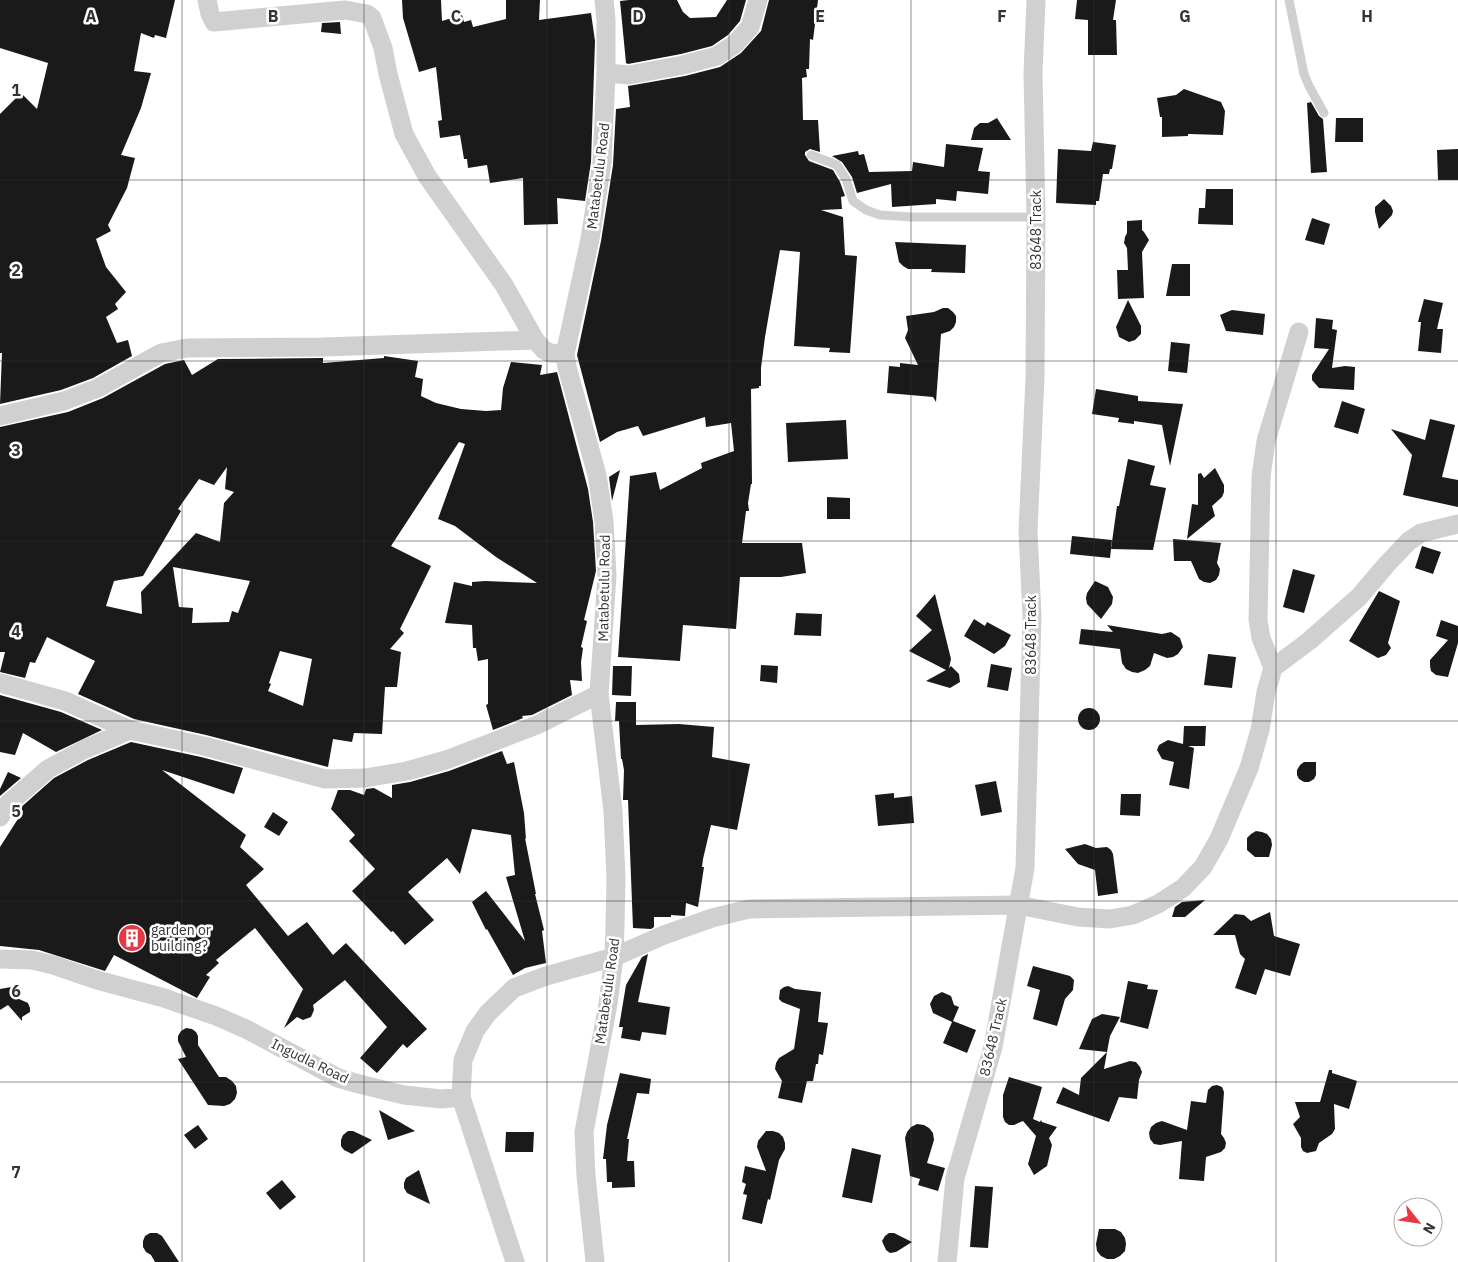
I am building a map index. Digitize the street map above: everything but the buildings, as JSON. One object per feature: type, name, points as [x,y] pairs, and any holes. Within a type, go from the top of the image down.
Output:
[{"type":"street","points":[[207,0],[214,22],[345,10],[366,14],[372,18],[383,48],[404,134],[415,156],[438,192],[504,285],[535,340],[544,350],[550,353],[565,354]]},
{"type":"street","name":"Matabetulu Road","points":[[595,1262],[586,1176],[584,1132],[608,1004],[614,957],[616,878],[613,811],[599,694],[607,575],[604,521],[596,476],[565,354],[597,198],[602,163],[606,73],[604,0]]},
{"type":"street","points":[[606,73],[628,75],[683,65],[717,56],[735,44],[750,27],[758,0]]},
{"type":"street","name":"83648 Track","points":[[947,1262],[956,1178],[993,1047],[1025,868],[1026,765],[1031,682],[1032,618],[1028,531],[1035,378],[1036,217],[1033,73],[1036,0]]},
{"type":"street","points":[[515,1262],[460,1097],[463,1060],[475,1031],[488,1012],[514,988],[546,976],[614,957],[672,932],[712,918],[749,909],[1018,905],[1078,916],[1110,919],[1133,915],[1158,904],[1183,888],[1203,867],[1219,840],[1237,800],[1260,730],[1272,668],[1261,638],[1258,620],[1261,478],[1266,441],[1299,332]]},
{"type":"street","points":[[0,416],[64,400],[98,388],[161,353],[187,348],[322,347],[535,340]]},
{"type":"street","points":[[1272,668],[1309,641],[1359,597],[1409,541],[1421,533],[1458,524]]},
{"type":"street","points":[[0,683],[65,701],[130,730],[194,744],[325,779],[365,778],[407,771],[446,760],[537,725],[599,694]]},
{"type":"street","points":[[0,817],[8,804],[48,770],[83,750],[130,730]]},
{"type":"street","name":"Ingudla Road","points":[[0,958],[32,960],[53,965],[199,1010],[246,1029],[338,1078],[404,1095],[441,1099],[460,1097]]},
{"type":"lane","points":[[1289,0],[1304,74],[1324,113]]},
{"type":"lane","points":[[811,155],[837,165],[846,179],[853,201],[866,210],[880,215],[912,217],[1036,217]]},
{"type":"place","name":"garden or building?","points":[[132,938]]}]
